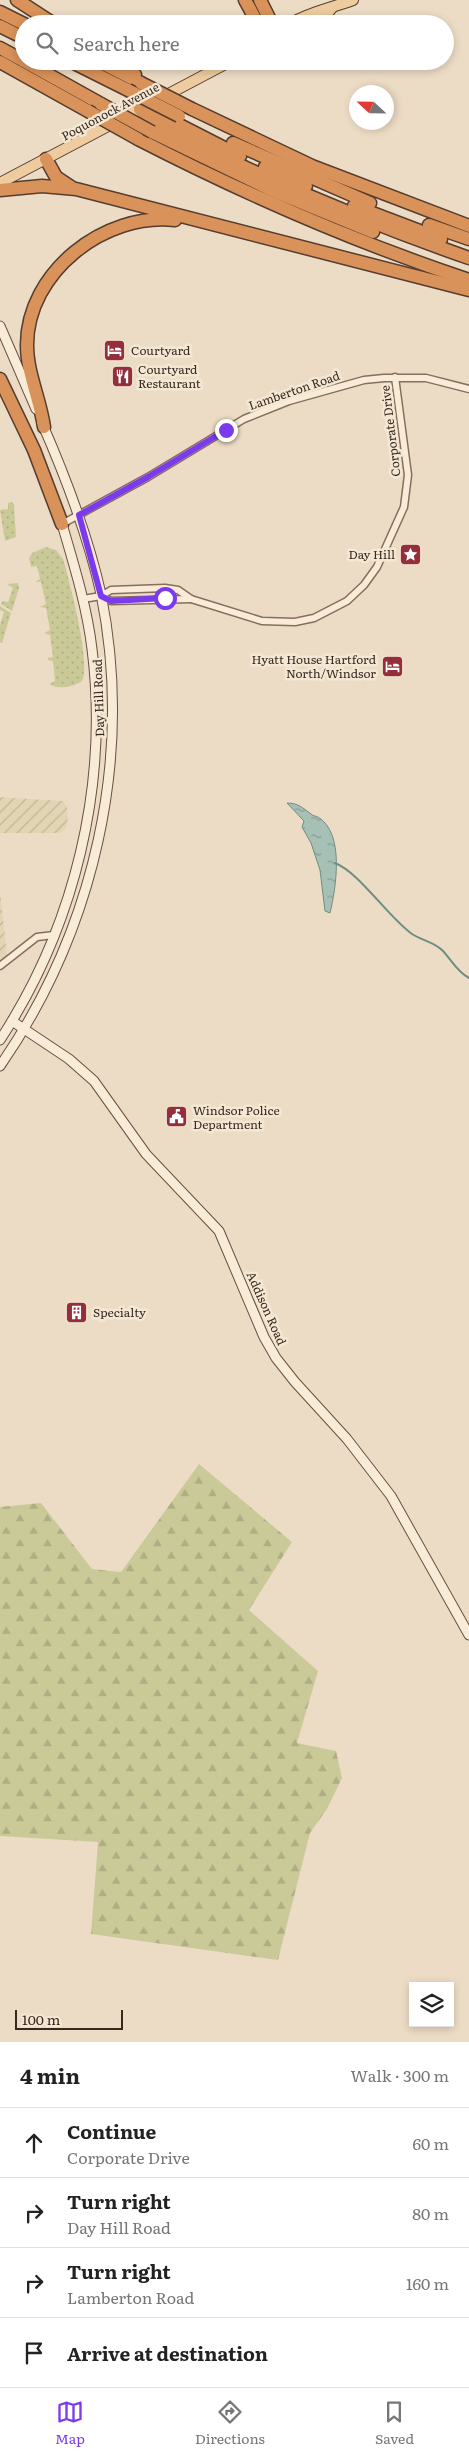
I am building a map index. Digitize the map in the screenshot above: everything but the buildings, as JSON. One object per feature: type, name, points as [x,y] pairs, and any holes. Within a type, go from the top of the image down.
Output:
[{"type":"highway","points":[[17,0],[40,15]]},
{"type":"highway","points":[[246,0],[254,15]]},
{"type":"highway","points":[[260,0],[268,15]]},
{"type":"highway","points":[[0,12],[15,20]]},
{"type":"highway","points":[[0,26],[15,34]]},
{"type":"highway","points":[[0,48],[15,56]]},
{"type":"highway","points":[[0,62],[138,139],[210,175],[297,215],[469,280]]},
{"type":"highway","points":[[40,70],[152,132],[318,210],[469,266]]},
{"type":"highway","points":[[88,70],[179,116],[314,180],[469,239]]},
{"type":"highway","points":[[116,70],[312,166],[469,226]]},
{"type":"highway","points":[[130,70],[141,83]]},
{"type":"highway","points":[[140,109],[154,112],[236,154],[319,191],[469,249]]},
{"type":"highway","points":[[140,109],[149,120],[167,130],[281,184],[394,231],[469,258]]},
{"type":"highway","points":[[46,159],[56,177],[76,189]]},
{"type":"highway","points":[[0,190],[42,186],[76,189],[194,221],[337,254],[469,290]]},
{"type":"highway","points":[[44,427],[29,365],[27,339],[35,306],[51,277],[75,251],[113,230],[139,222],[161,219],[194,221]]},
{"type":"highway","points":[[0,379],[34,450],[62,524]]},
{"type":"main road","points":[[306,15],[313,11],[332,8],[353,0]]},
{"type":"main road","points":[[326,15],[332,8]]},
{"type":"main road","name":"Poquonock Avenue","points":[[0,183],[214,70]]},
{"type":"main road","name":"Day Hill Road","points":[[0,326],[44,427],[79,515],[101,596],[109,654],[112,700],[109,770],[96,854],[69,940],[42,999],[25,1029],[0,1066]]},
{"type":"main road","name":"Day Hill Road","points":[[0,1040],[38,973],[54,935],[80,850],[94,770],[97,725],[91,640],[62,524]]},
{"type":"main road","points":[[94,770],[109,770]]},
{"type":"main road","points":[[80,850],[96,854]]},
{"type":"main road","name":"Addison Road","points":[[12,1021],[69,1058],[94,1081],[146,1154],[219,1231],[264,1337],[276,1358],[295,1382],[347,1439],[391,1496],[469,1635]]},
{"type":"street","name":"Lamberton Road","points":[[62,524],[148,477],[255,414],[332,388],[364,380],[395,377],[426,378],[469,389]]},
{"type":"street","name":"Corporate Drive","points":[[82,599],[101,596],[111,590],[160,587],[175,589],[191,599],[262,621],[295,622],[314,618],[347,601],[364,585],[376,567],[398,524],[407,492],[408,476],[395,377]]},
{"type":"street","name":"Corporate Drive","points":[[101,596],[111,601],[191,599]]},
{"type":"street","points":[[0,966],[37,937],[54,935]]},
{"type":"shaded area","points":[[0,797],[63,801],[67,807],[66,828],[60,833],[0,833]]},
{"type":"shaded area","points":[[0,891],[7,956],[0,962]]},
{"type":"green space","points":[[12,502],[14,505],[16,537],[5,541],[0,510],[8,509],[8,503]]},
{"type":"green space","points":[[46,547],[56,550],[63,559],[82,641],[84,672],[82,681],[66,687],[57,687],[49,684],[55,681],[53,661],[48,660],[48,658],[53,657],[50,635],[44,633],[50,630],[46,608],[40,607],[46,604],[41,582],[35,582],[40,579],[37,566],[31,567],[29,558],[32,553]]},
{"type":"green space","points":[[18,583],[19,588],[12,611],[1,604],[3,601],[8,602],[13,588],[7,584]]},
{"type":"green space","points":[[0,606],[11,613],[2,643],[0,642],[0,625],[4,612],[0,610]]},
{"type":"green space","points":[[199,1464],[292,1542],[249,1610],[318,1671],[297,1743],[336,1751],[342,1778],[327,1809],[310,1833],[278,1960],[91,1934],[98,1842],[0,1836],[0,1507],[41,1503],[92,1569],[121,1572]]},
{"type":"water","points":[[287,803],[297,805],[318,817],[327,825],[332,835],[335,848],[336,876],[330,913],[325,911],[320,870],[311,843],[302,827],[304,821]]},
{"type":"waterway","points":[[335,863],[364,885],[393,917],[412,934],[439,947],[458,969],[469,978]]},
{"type":"place","name":"Courtyard","points":[[115,350]]},
{"type":"place","name":"Courtyard Restaurant","points":[[122,376]]},
{"type":"place","name":"Day Hill","points":[[411,554]]},
{"type":"place","name":"Hyatt House Hartford North/Windsor","points":[[392,666]]},
{"type":"place","name":"Windsor Police Department","points":[[177,1117]]},
{"type":"place","name":"Specialty","points":[[77,1312]]},
{"type":"route","points":[[165,598],[111,601],[101,596],[79,515],[188,454],[226,430]]}]
